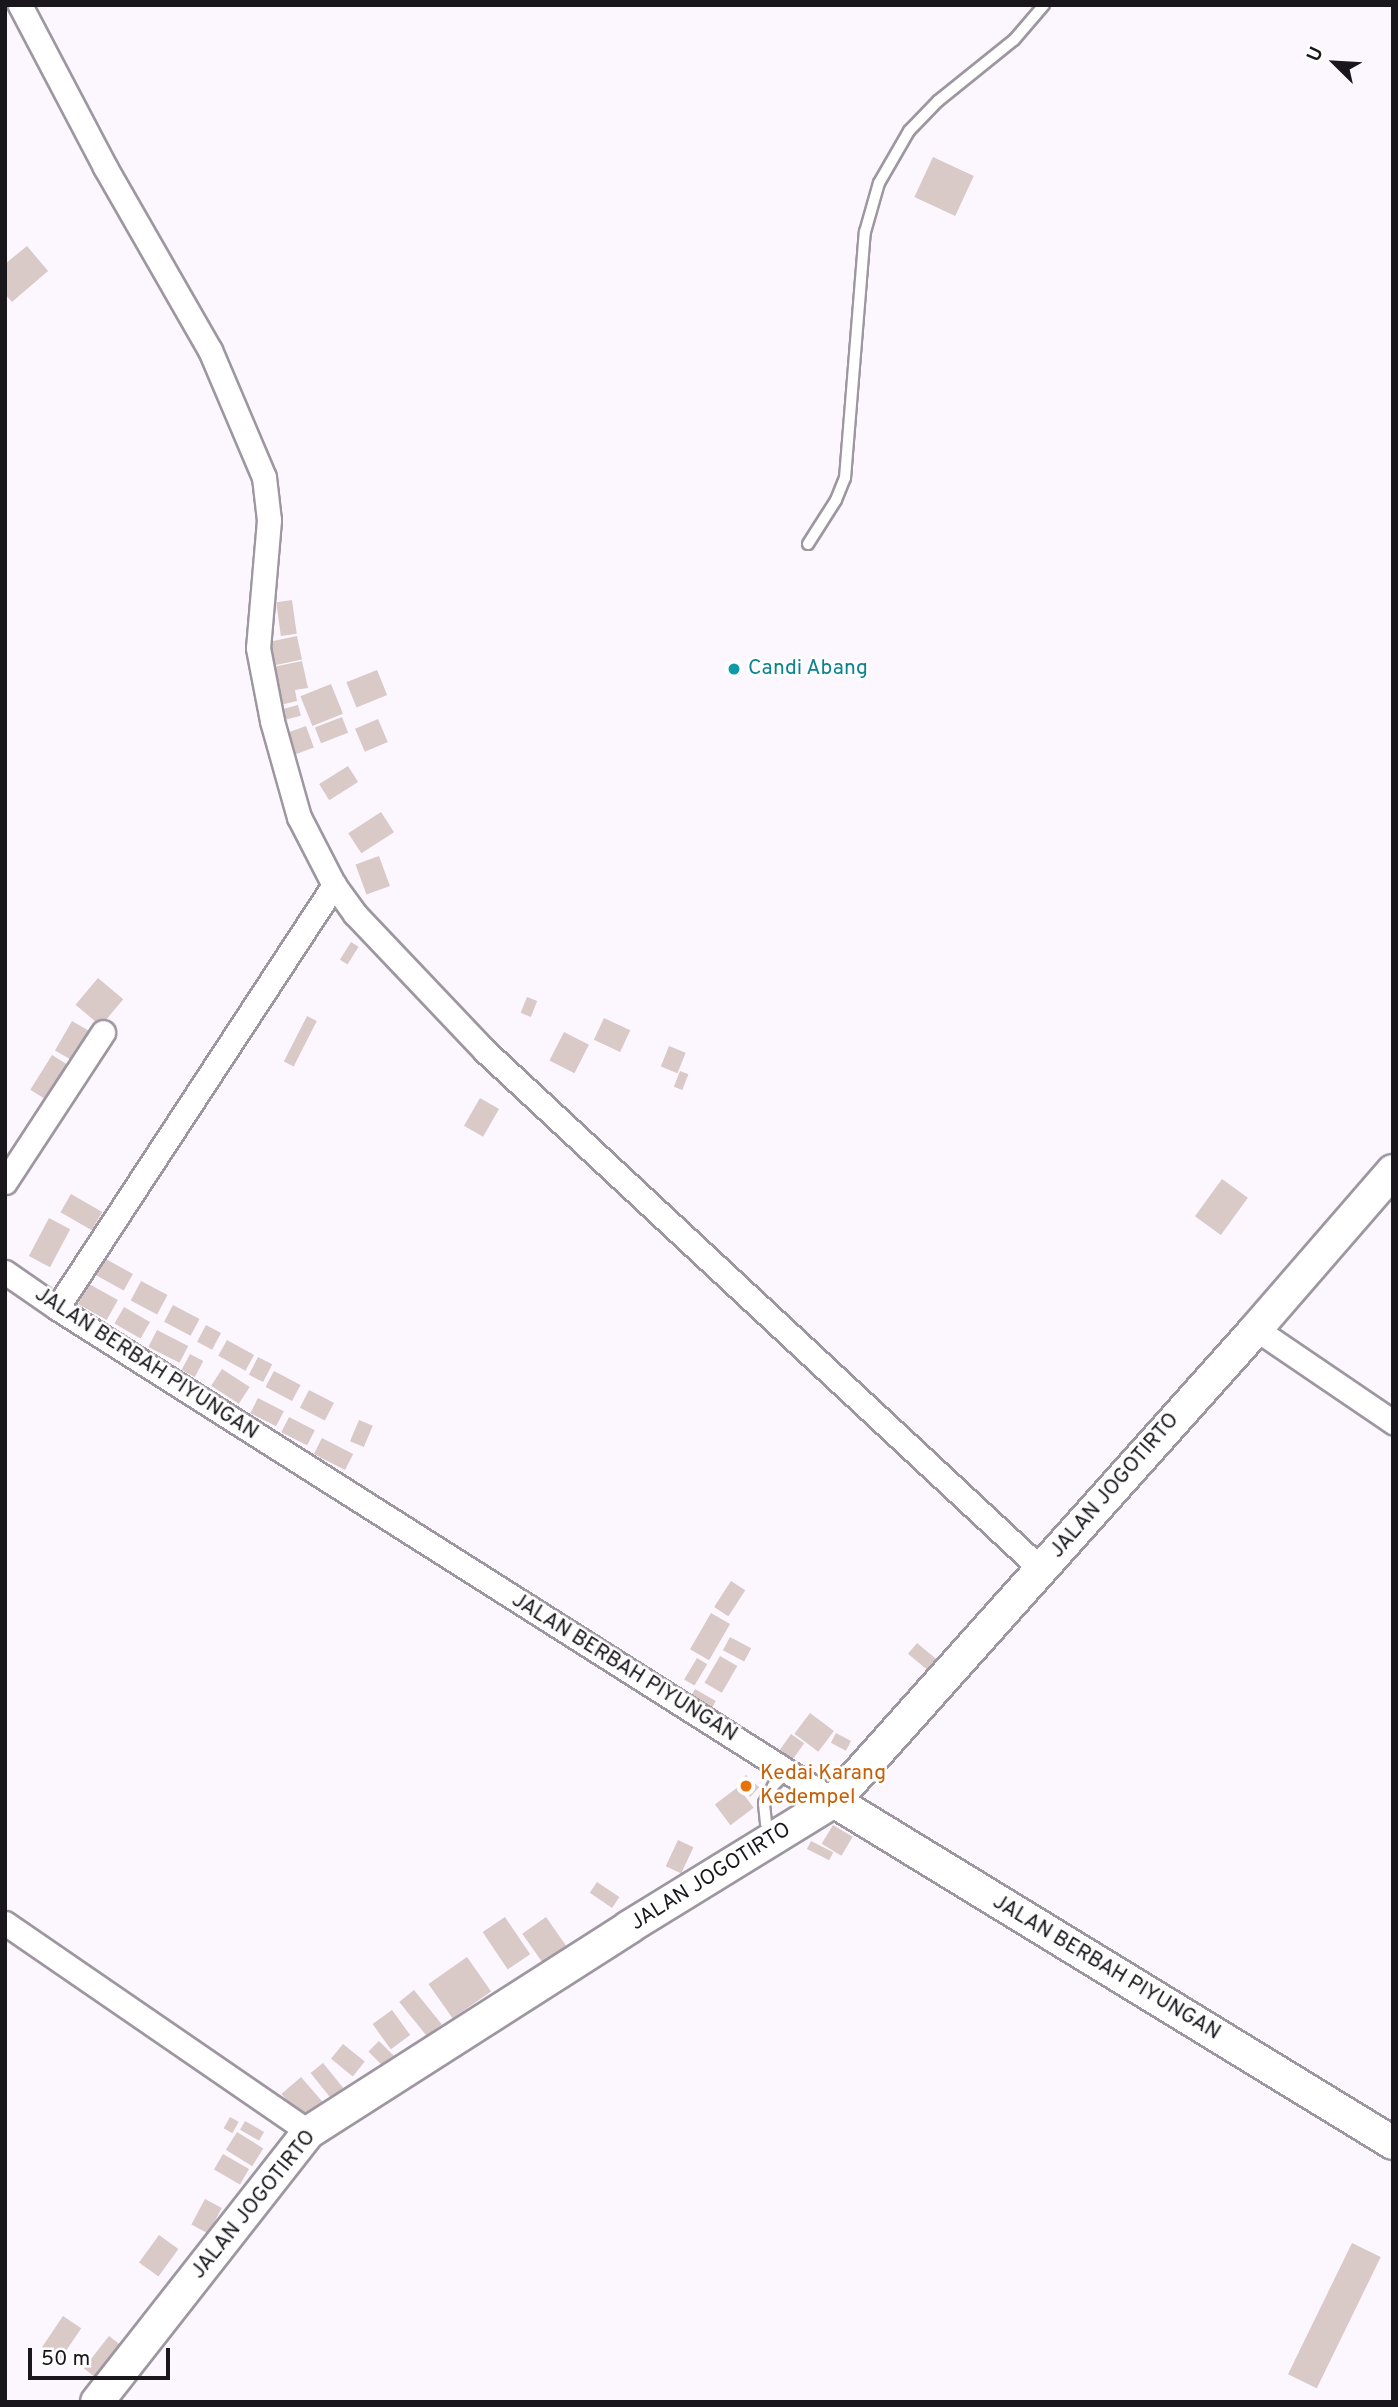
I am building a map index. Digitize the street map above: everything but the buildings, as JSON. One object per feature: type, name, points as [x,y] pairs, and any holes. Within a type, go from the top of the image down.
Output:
[{"type":"street","points":[[20,5],[105,167],[210,350],[264,477],[269,520],[258,648],[272,721],[299,817],[334,885],[355,914],[485,1051],[1042,1570]]},
{"type":"street","points":[[57,1308],[334,885]]},
{"type":"street","points":[[5,1182],[103,1032]]},
{"type":"street","name":"JALAN JOGOTIRTO","points":[[97,2402],[309,2132],[834,1801],[1256,1329],[1393,1171]]},
{"type":"street","name":"JALAN BERBAH PIYUNGAN","points":[[5,1272],[57,1308],[834,1801],[1393,2143]]},
{"type":"street","points":[[1256,1329],[1393,1422]]},
{"type":"street","points":[[5,1923],[309,2132]]},
{"type":"lane","points":[[808,544],[836,500],[845,478],[865,232],[879,183],[909,131],[939,100],[1014,40],[1044,5]]},
{"type":"lane","points":[[772,1839],[766,1823],[764,1804],[773,1786],[788,1772]]},
{"type":"place","name":"Candi Abang","points":[[734,669]]},
{"type":"place","name":"Kedai Karang Kedempel","points":[[746,1786]]}]
